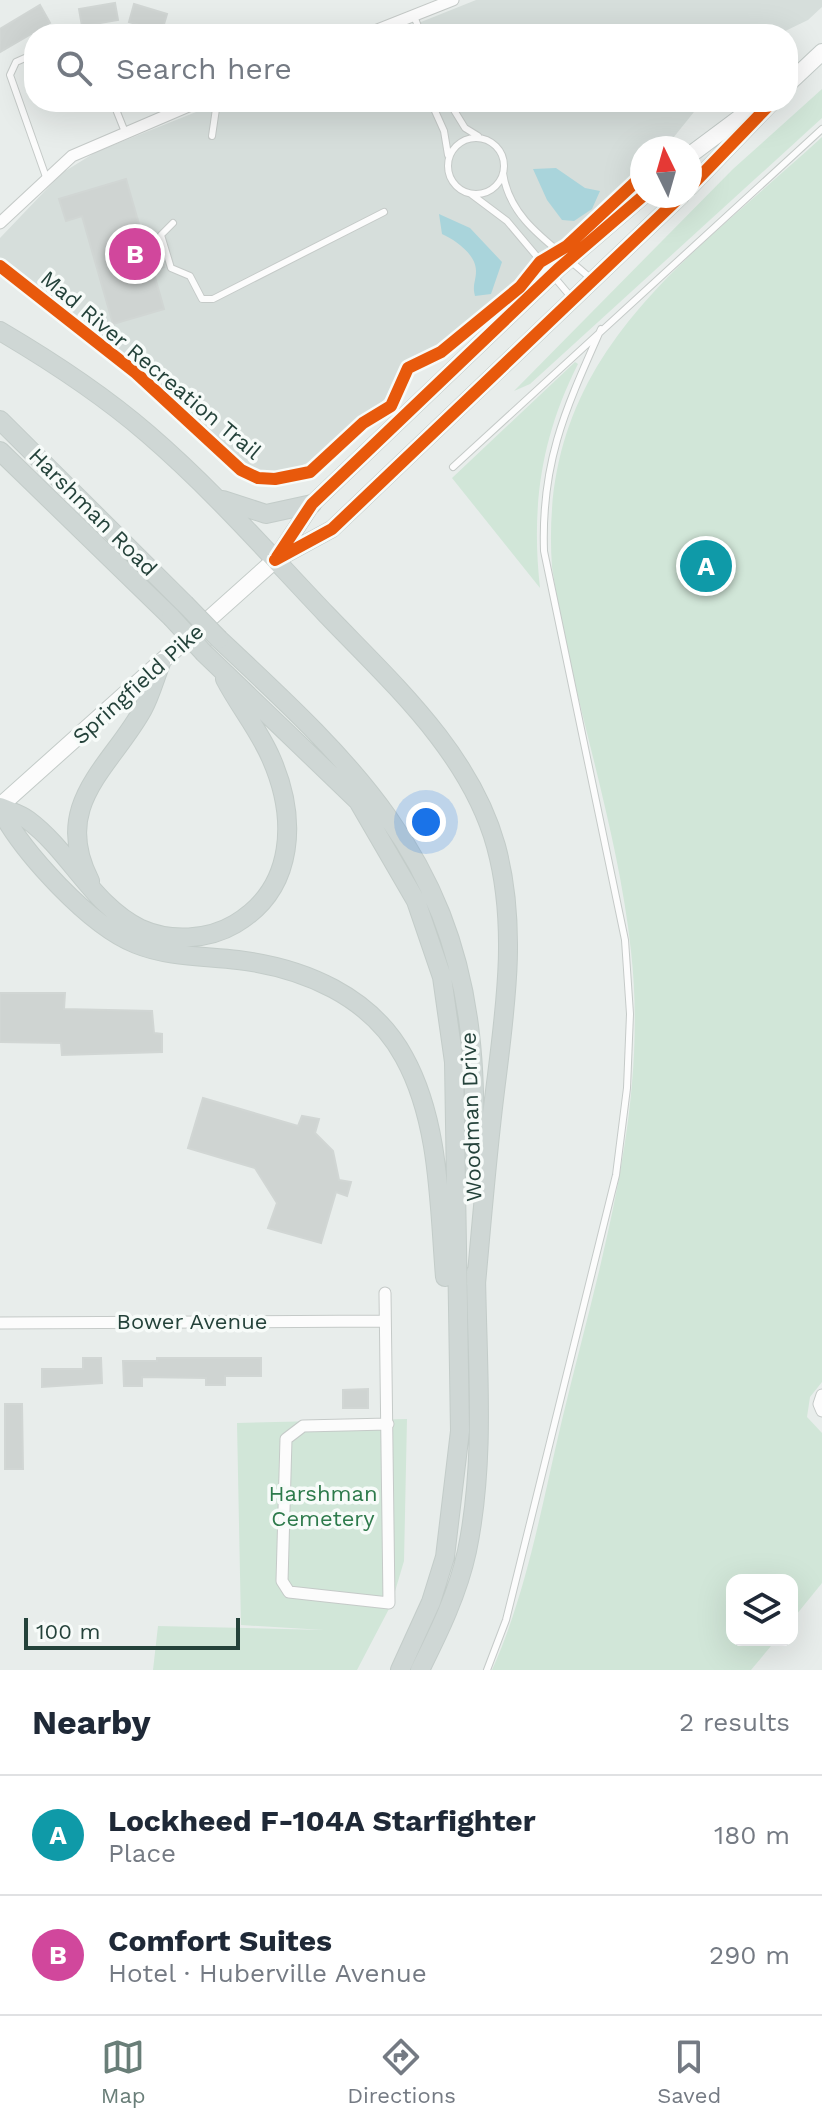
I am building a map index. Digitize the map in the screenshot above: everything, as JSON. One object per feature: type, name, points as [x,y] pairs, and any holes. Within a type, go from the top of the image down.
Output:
[{"type":"main road","points":[[798,75],[822,52]]},
{"type":"main road","points":[[702,146],[748,112]]},
{"type":"main road","points":[[702,175],[762,112]]},
{"type":"main road","name":"Springfield Pike","points":[[275,560],[312,504],[551,275],[630,207]]},
{"type":"main road","name":"Springfield Pike","points":[[0,808],[275,560],[332,529],[668,208]]},
{"type":"main road","points":[[0,331],[46,358],[147,434],[216,498],[419,711],[465,776],[496,845],[508,921],[508,999],[492,1119],[476,1284]]},
{"type":"main road","name":"Harshman Road","points":[[0,420],[219,639]]},
{"type":"main road","name":"Harshman Road","points":[[0,451],[211,659]]},
{"type":"main road","points":[[216,498],[266,514],[312,504]]},
{"type":"main road","name":"Woodman Drive","points":[[219,639],[334,750],[410,846],[437,903],[460,976],[470,1033],[480,1407],[467,1552],[443,1625],[420,1670]]},
{"type":"main road","points":[[0,808],[27,819],[105,903],[122,918],[144,930],[185,938],[207,935],[247,917],[264,901],[278,880],[289,833],[281,784],[270,757],[211,659]]},
{"type":"main road","name":"Woodman Drive","points":[[211,659],[358,801],[416,901],[429,930],[447,1000],[454,1062],[460,1431],[445,1557],[431,1602],[400,1670]]},
{"type":"main road","points":[[105,903],[87,875],[81,856],[80,815],[93,780],[143,710],[161,663]]},
{"type":"main road","points":[[0,808],[12,833],[80,905],[119,936],[155,950],[242,961],[311,978],[365,1008],[387,1031],[416,1083],[435,1167],[460,1431]]},
{"type":"street","points":[[403,24],[414,16],[453,0]]},
{"type":"street","points":[[0,223],[72,156],[174,112]]},
{"type":"street","points":[[385,1293],[384,1321],[388,1424],[389,1603],[289,1592],[282,1581],[286,1439],[303,1426],[388,1424]]},
{"type":"street","name":"Bower Avenue","points":[[0,1323],[384,1321]]},
{"type":"street","points":[[822,1395],[822,1411]]},
{"type":"lane","points":[[414,16],[417,24]]},
{"type":"lane","points":[[24,58],[16,62],[10,75],[46,177]]},
{"type":"lane","points":[[117,112],[125,132]]},
{"type":"lane","points":[[212,136],[216,112]]},
{"type":"lane","points":[[435,112],[444,131],[449,176],[454,184],[507,221],[573,299]]},
{"type":"lane","points":[[455,112],[465,128],[498,148],[506,193],[514,207],[543,241],[570,259],[593,280]]},
{"type":"lane","points":[[453,467],[822,129]]},
{"type":"lane","points":[[448,158],[459,142],[481,138]]},
{"type":"lane","points":[[471,194],[492,189],[503,173]]},
{"type":"lane","points":[[173,223],[161,235],[171,268],[190,276],[202,299],[213,299],[384,212]]},
{"type":"lane","points":[[487,1670],[506,1620],[616,1175],[627,1088],[630,1014],[625,940],[544,551],[544,496],[552,451],[568,400],[601,329]]},
{"type":"shaded area","points":[[476,0],[822,0],[822,7],[798,25],[416,24]]},
{"type":"shaded area","points":[[196,112],[694,112],[675,136],[630,136],[630,181],[567,240],[440,344],[410,360],[402,368],[395,389],[325,455],[280,475],[267,475],[242,464],[139,370],[0,260],[0,238],[62,173],[96,152]]},
{"type":"green space","points":[[822,89],[822,118],[530,384],[514,391],[695,208],[702,208],[702,200],[733,169]]},
{"type":"green space","points":[[822,137],[822,1382],[810,1397],[807,1417],[822,1433],[822,1583],[798,1613],[798,1574],[726,1574],[726,1646],[771,1646],[751,1670],[492,1670],[524,1579],[605,1246],[627,1130],[633,1071],[635,1011],[631,951],[605,806],[560,615],[552,567],[554,493],[568,428],[594,372],[629,320],[719,228]]},
{"type":"green space","points":[[575,362],[578,364],[555,418],[542,473],[537,529],[540,588],[452,478]]},
{"type":"green space","name":"Harshman Cemetery","points":[[407,1419],[404,1561],[391,1605],[357,1670],[153,1670],[158,1626],[324,1630],[241,1625],[237,1423]]},
{"type":"water","points":[[556,168],[585,188],[600,191],[592,209],[574,221],[562,220],[547,200],[533,169]]},
{"type":"water","points":[[439,214],[470,228],[502,262],[491,294],[475,296],[473,259],[442,234]]},
{"type":"building","points":[[115,3],[118,20],[82,24],[79,9]]},
{"type":"building","points":[[134,4],[167,14],[164,24],[129,22]]},
{"type":"building","points":[[40,5],[50,23],[24,24],[24,38],[0,52],[0,29]]},
{"type":"building","points":[[126,179],[145,245],[157,242],[164,267],[153,270],[164,309],[113,324],[82,216],[66,221],[59,199]]},
{"type":"building","points":[[0,993],[65,993],[64,1009],[152,1011],[154,1033],[162,1034],[162,1052],[62,1055],[61,1043],[0,1042]]},
{"type":"building","points":[[203,1098],[298,1126],[302,1116],[319,1119],[315,1133],[333,1151],[339,1180],[351,1182],[347,1196],[336,1192],[321,1243],[268,1228],[277,1203],[255,1168],[188,1148]]},
{"type":"building","points":[[83,1358],[101,1358],[102,1383],[42,1387],[42,1369],[83,1369]]},
{"type":"building","points":[[157,1358],[261,1358],[261,1376],[225,1376],[225,1385],[206,1385],[206,1378],[142,1377],[142,1386],[124,1386],[123,1361],[157,1361]]},
{"type":"building","points":[[368,1389],[368,1408],[343,1408],[343,1390]]},
{"type":"building","points":[[5,1404],[22,1404],[23,1469],[5,1469]]},
{"type":"cycle path","points":[[702,175],[762,112]]},
{"type":"cycle path","name":"Mad River Recreation Trail","points":[[0,266],[136,373],[241,470],[258,478],[275,479],[310,472],[363,423],[391,406],[408,368],[441,352],[520,287],[540,262],[567,246],[630,187]]},
{"type":"cycle path","points":[[277,557],[312,504],[558,269],[630,207]]},
{"type":"cycle path","points":[[275,560],[332,529],[668,208]]},
{"type":"place","name":"Comfort Suites","points":[[135,254]]},
{"type":"place","name":"Lockheed F-104A Starfighter","points":[[706,566]]}]
